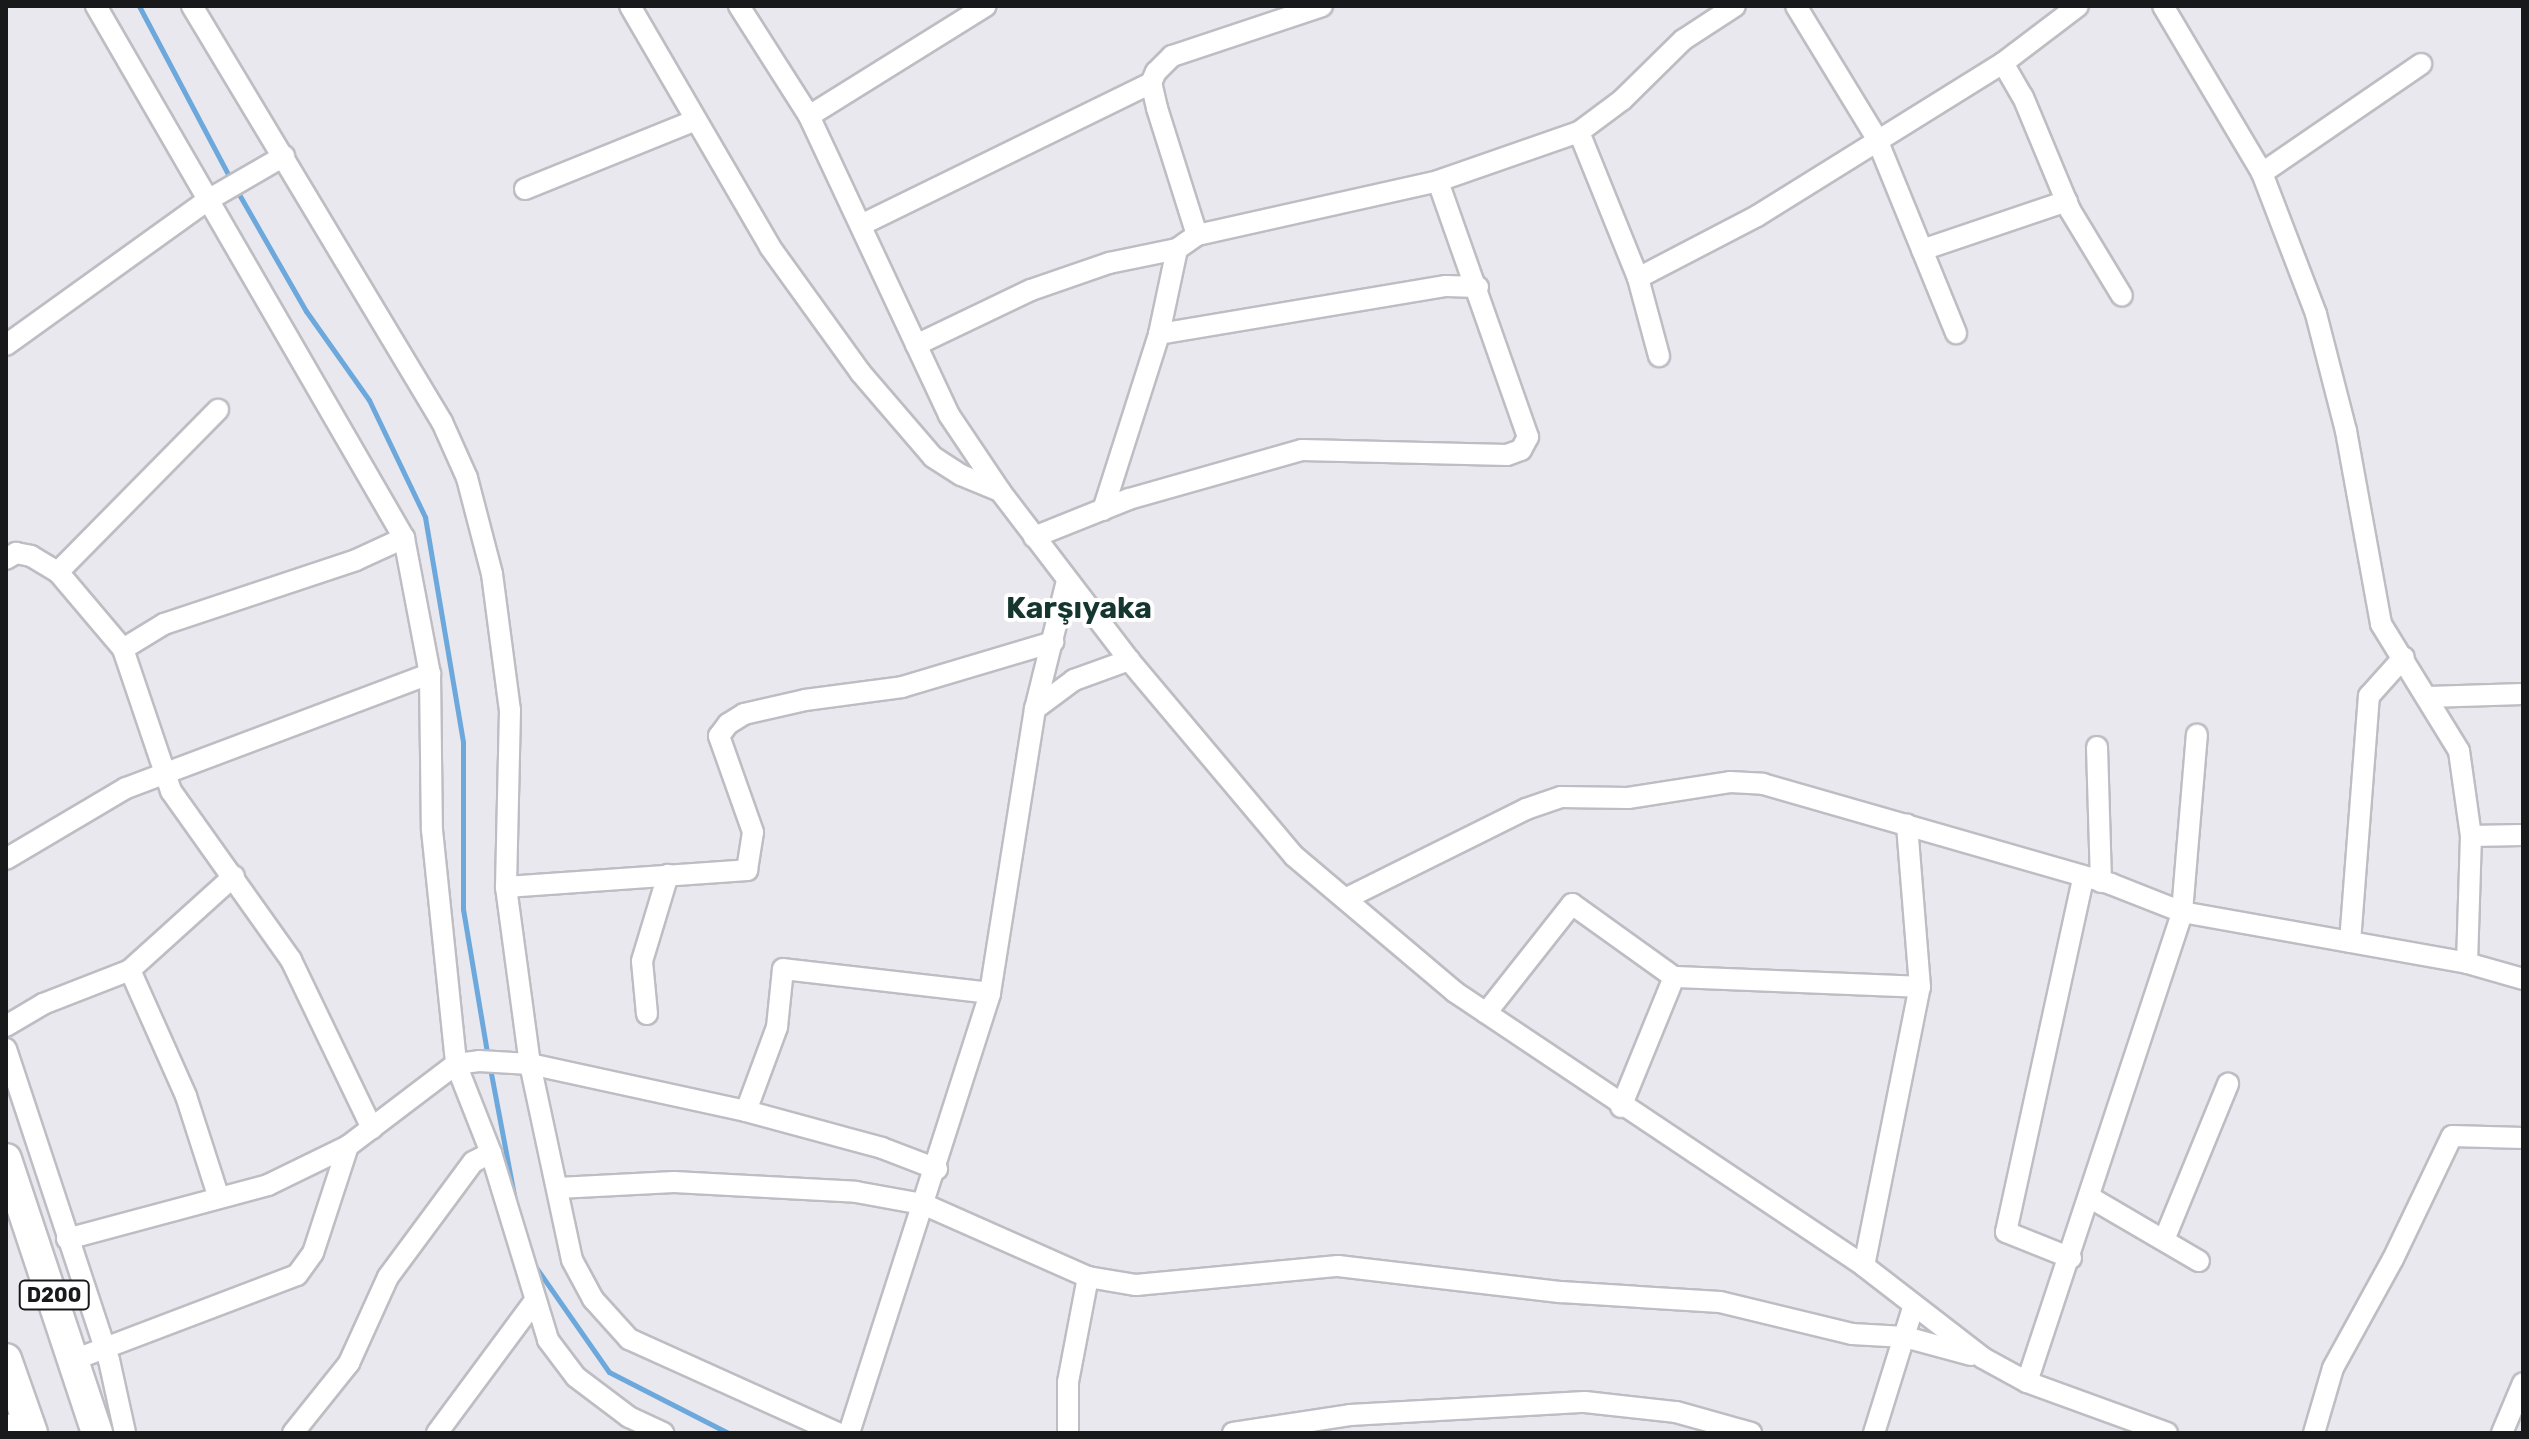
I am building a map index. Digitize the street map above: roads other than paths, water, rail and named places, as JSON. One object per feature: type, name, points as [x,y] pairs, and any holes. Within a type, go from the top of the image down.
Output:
[{"type":"highway","name":"D200","points":[[6,1159],[76,1359],[97,1433]]},
{"type":"highway","points":[[6,1359],[24,1428]]},
{"type":"street","points":[[96,6],[404,538],[430,674],[432,830],[450,969],[456,1064],[491,1153],[548,1340],[576,1377],[629,1417],[664,1433]]},
{"type":"street","points":[[192,6],[275,161],[442,422],[467,478],[492,574],[510,710],[506,887],[524,1064],[558,1188],[572,1260],[593,1299],[629,1339],[837,1433]]},
{"type":"street","points":[[630,6],[693,121],[770,247],[896,417],[933,457],[961,475],[1000,491]]},
{"type":"street","points":[[739,6],[809,116],[949,415],[1000,491],[1067,581],[1129,660],[1294,856],[1486,1013],[1621,1107],[1864,1266],[1913,1308],[1983,1358],[2027,1382],[2148,1430],[2167,1433]]},
{"type":"street","points":[[809,116],[986,6]]},
{"type":"street","points":[[861,225],[1151,83],[1161,63],[1172,56],[1322,6]]},
{"type":"street","points":[[916,345],[1031,290],[1109,263],[1177,249],[1197,235],[1438,181],[1579,132],[1622,100],[1683,40],[1735,6]]},
{"type":"street","points":[[1796,6],[1876,137],[1956,333]]},
{"type":"street","points":[[1638,278],[1757,216],[1876,137],[2003,63],[2078,6]]},
{"type":"street","points":[[2163,6],[2262,173],[2316,314],[2346,431],[2381,624],[2459,751],[2471,836],[2467,963]]},
{"type":"street","points":[[2003,63],[2023,97],[2067,201],[2122,296]]},
{"type":"street","points":[[2262,173],[2421,64]]},
{"type":"street","points":[[1151,83],[1197,235]]},
{"type":"street","points":[[525,189],[693,121]]},
{"type":"street","points":[[1579,132],[1638,278],[1659,356]]},
{"type":"street","points":[[6,345],[208,200],[275,161]]},
{"type":"street","points":[[1034,537],[1103,510],[1302,450],[1507,455],[1521,450],[1528,437],[1478,287],[1438,181]]},
{"type":"street","points":[[1922,250],[2067,201]]},
{"type":"street","points":[[1103,510],[1159,334],[1177,249]]},
{"type":"street","points":[[1159,334],[1446,286],[1478,287]]},
{"type":"street","points":[[58,572],[218,410]]},
{"type":"street","points":[[123,649],[164,624],[356,560],[404,538]]},
{"type":"street","points":[[6,559],[16,553],[31,556],[58,572],[123,649],[163,774],[291,960],[372,1128]]},
{"type":"street","points":[[849,1433],[937,1169],[990,993],[1035,709],[1067,581]]},
{"type":"street","points":[[506,887],[747,870],[753,832],[719,736],[744,714],[902,687],[1053,642]]},
{"type":"street","points":[[2350,942],[2369,696],[2404,657]]},
{"type":"street","points":[[1035,709],[1086,674],[1129,660]]},
{"type":"street","points":[[6,859],[126,788],[430,674]]},
{"type":"street","points":[[2428,697],[2523,694]]},
{"type":"street","points":[[2027,1382],[2091,1198],[2182,912],[2197,735]]},
{"type":"street","points":[[2071,1258],[2006,1232],[2092,880],[2097,747]]},
{"type":"street","points":[[1347,898],[1526,809],[1561,797],[1628,798],[1730,782],[1763,784],[2092,880],[2182,912],[2467,963],[2523,979]]},
{"type":"street","points":[[1864,1266],[1920,987],[1907,825]]},
{"type":"street","points":[[2471,836],[2523,835]]},
{"type":"street","points":[[647,1014],[642,961],[668,875]]},
{"type":"street","points":[[6,1026],[43,1004],[130,970],[234,876]]},
{"type":"street","points":[[1486,1013],[1572,904],[1674,977],[1920,987]]},
{"type":"street","points":[[746,1111],[777,1027],[783,969],[990,993]]},
{"type":"street","points":[[130,970],[186,1096],[219,1198]]},
{"type":"street","points":[[1621,1107],[1674,977]]},
{"type":"street","points":[[6,1049],[105,1349],[125,1433]]},
{"type":"street","points":[[67,1239],[268,1185],[348,1146],[456,1064],[479,1061],[524,1064],[746,1111],[882,1148],[937,1169]]},
{"type":"street","points":[[2164,1240],[2228,1084]]},
{"type":"street","points":[[2314,1433],[2333,1368],[2452,1136],[2523,1138]]},
{"type":"street","points":[[76,1359],[297,1275],[313,1253],[348,1146]]},
{"type":"street","points":[[293,1433],[349,1363],[388,1277],[473,1162],[491,1153]]},
{"type":"street","points":[[558,1188],[674,1182],[856,1192],[923,1204],[1088,1277],[1136,1285],[1338,1266],[1561,1292],[1720,1302],[1852,1334],[1905,1337],[1983,1358]]},
{"type":"street","points":[[2091,1198],[2199,1261]]},
{"type":"street","points":[[1068,1433],[1071,1356],[1088,1277]]},
{"type":"street","points":[[437,1433],[534,1302]]},
{"type":"street","points":[[1874,1433],[1913,1308]]},
{"type":"street","points":[[6,1372],[24,1428]]},
{"type":"street","points":[[2502,1433],[2523,1383]]},
{"type":"street","points":[[1233,1433],[1350,1415],[1585,1402],[1676,1412],[1751,1433]]},
{"type":"waterway","points":[[139,6],[231,180]]},
{"type":"waterway","points":[[236,189],[306,311],[369,400],[425,517],[463,742],[463,909],[488,1058]]},
{"type":"waterway","points":[[490,1068],[515,1200]]},
{"type":"waterway","points":[[535,1266],[609,1372],[728,1433]]},
{"type":"district","name":"Karşıyaka","points":[[1079,608]]}]
